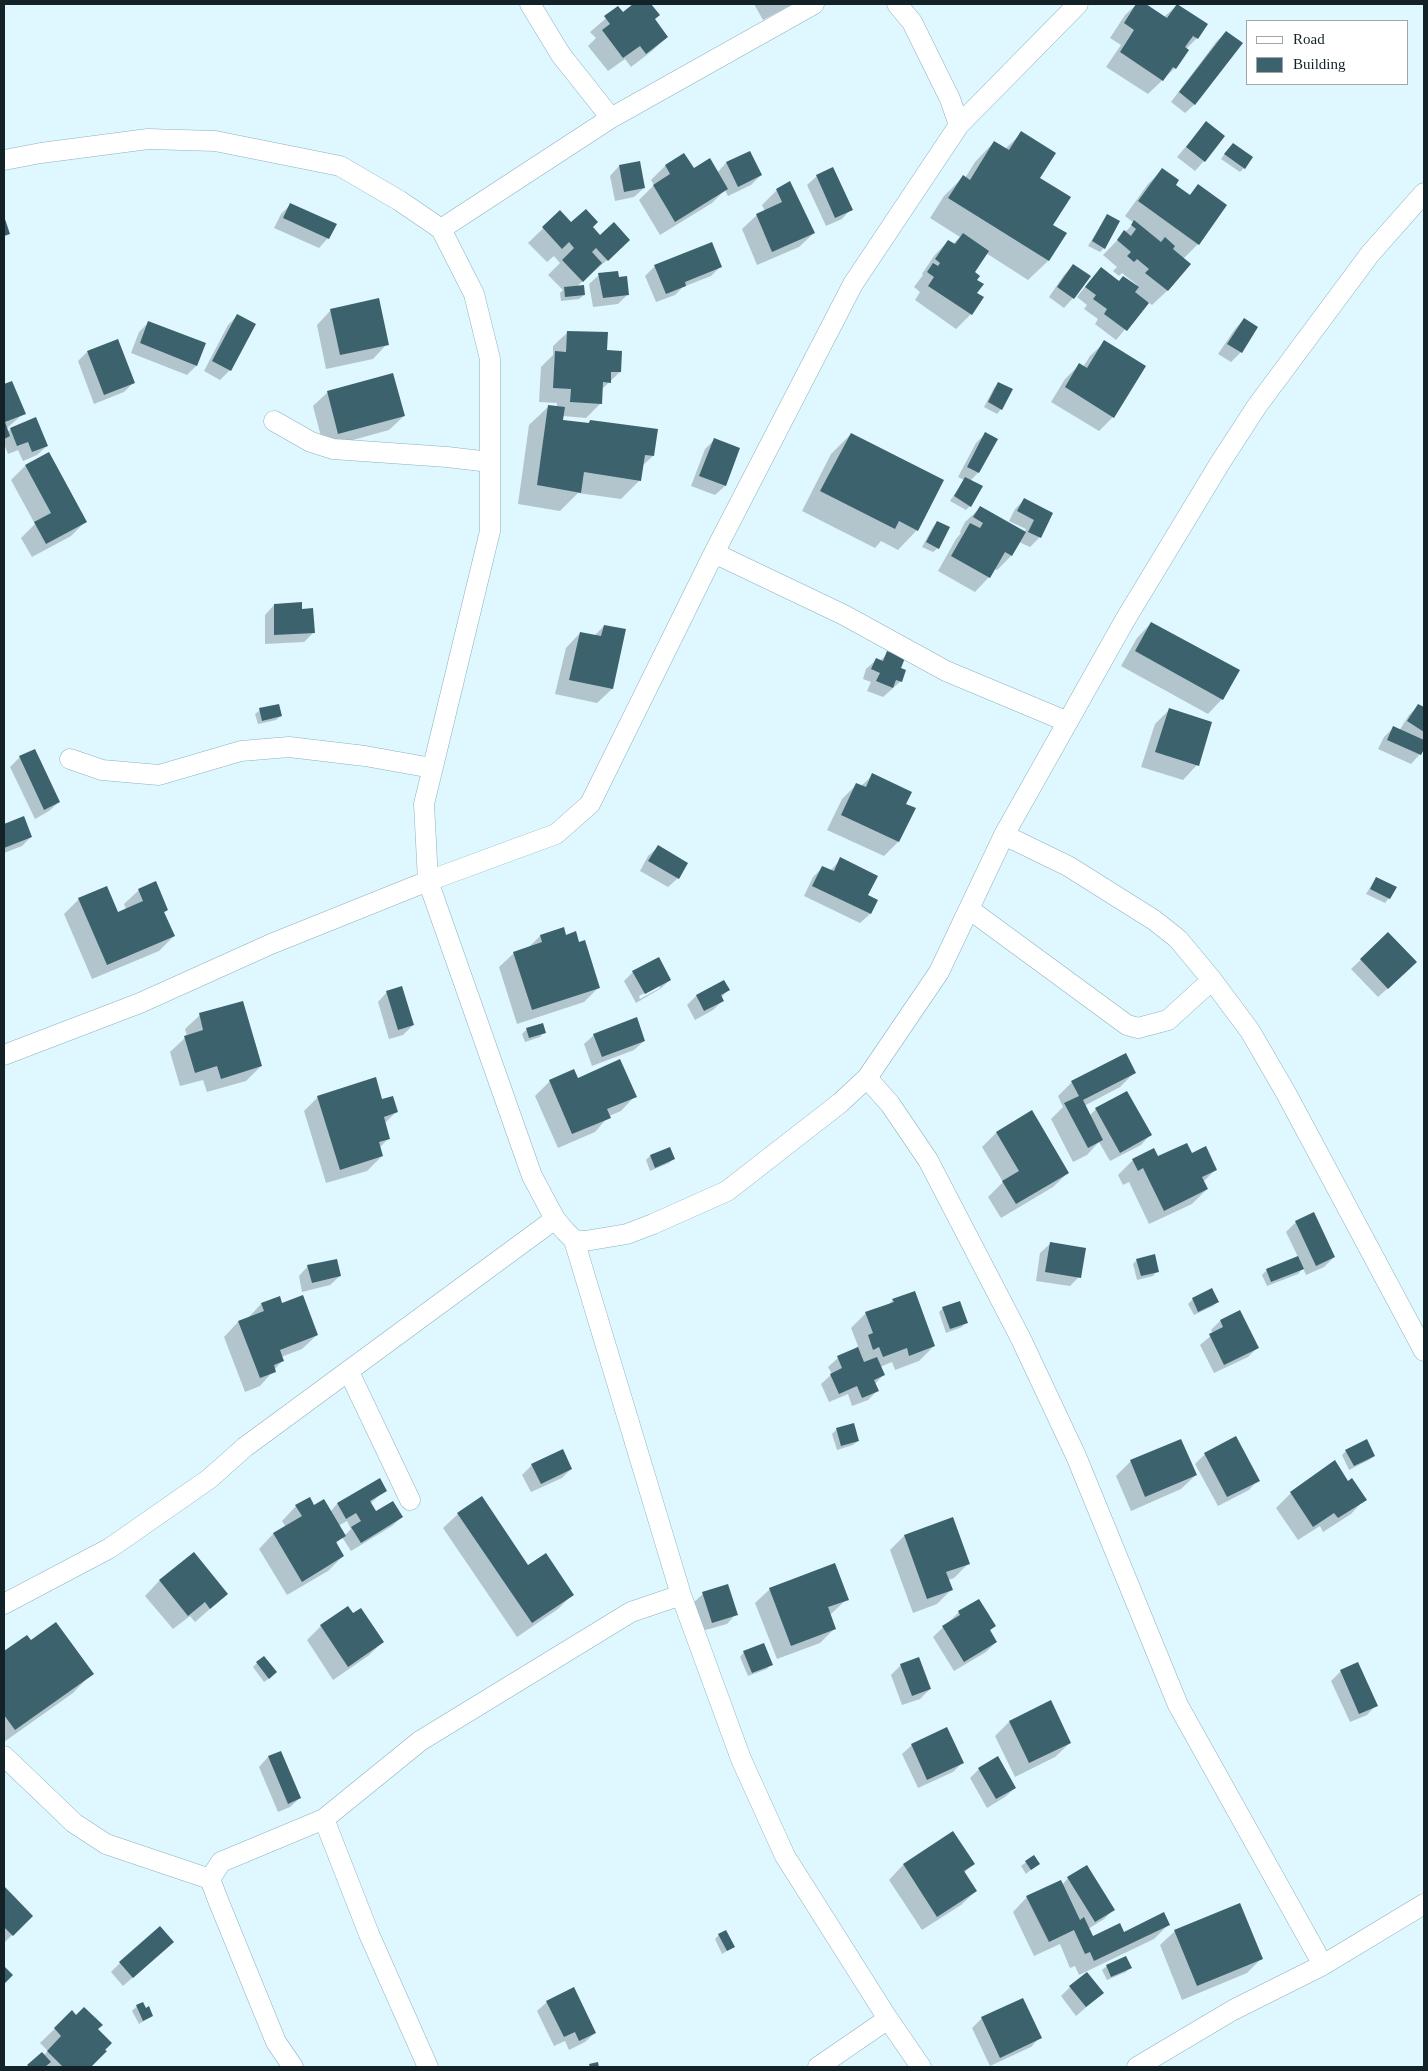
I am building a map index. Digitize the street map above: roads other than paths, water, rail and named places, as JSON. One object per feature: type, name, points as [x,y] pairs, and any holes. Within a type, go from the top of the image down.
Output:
[{"type":"street","points":[[530,4],[561,54],[611,118]]},
{"type":"street","points":[[441,229],[611,118],[814,4]]},
{"type":"street","points":[[897,4],[912,22],[950,99],[959,125]]},
{"type":"street","points":[[4,1055],[140,1003],[271,944],[428,881],[556,834],[590,804],[714,553],[852,284],[959,125],[1078,4]]},
{"type":"street","points":[[4,160],[41,153],[148,139],[215,142],[340,166],[400,201],[441,229],[474,294],[490,359],[490,531],[424,804],[428,881],[532,1176],[556,1219],[574,1240],[681,1596],[742,1759],[785,1856],[888,2019],[921,2067]]},
{"type":"street","points":[[574,1240],[600,1240],[627,1234],[727,1191],[832,1109],[867,1078],[940,972],[1004,835],[1125,620],[1199,495],[1257,406],[1370,254],[1424,193]]},
{"type":"street","points":[[274,421],[312,442],[333,449],[448,457],[490,462]]},
{"type":"street","points":[[714,553],[844,615],[946,671],[1068,722]]},
{"type":"street","points":[[70,759],[102,770],[159,775],[241,751],[288,747],[364,756],[432,768]]},
{"type":"street","points":[[1004,835],[1068,866],[1154,920],[1178,939],[1212,980],[1250,1032],[1286,1093],[1424,1351]]},
{"type":"street","points":[[969,909],[1127,1025],[1138,1028],[1168,1020],[1212,980]]},
{"type":"street","points":[[867,1078],[890,1104],[928,1160],[1021,1339],[1076,1456],[1178,1705],[1324,1965]]},
{"type":"street","points":[[4,1604],[110,1548],[209,1480],[245,1447],[556,1219]]},
{"type":"street","points":[[349,1372],[410,1500]]},
{"type":"street","points":[[210,1879],[221,1862],[324,1819],[420,1741],[631,1612],[681,1596]]},
{"type":"street","points":[[4,1756],[74,1823],[106,1844],[210,1879],[276,2042],[292,2067]]},
{"type":"street","points":[[324,1819],[369,1934],[428,2067]]},
{"type":"street","points":[[1137,2067],[1233,2010],[1324,1965],[1424,1904]]},
{"type":"street","points":[[818,2067],[888,2019]]}]
